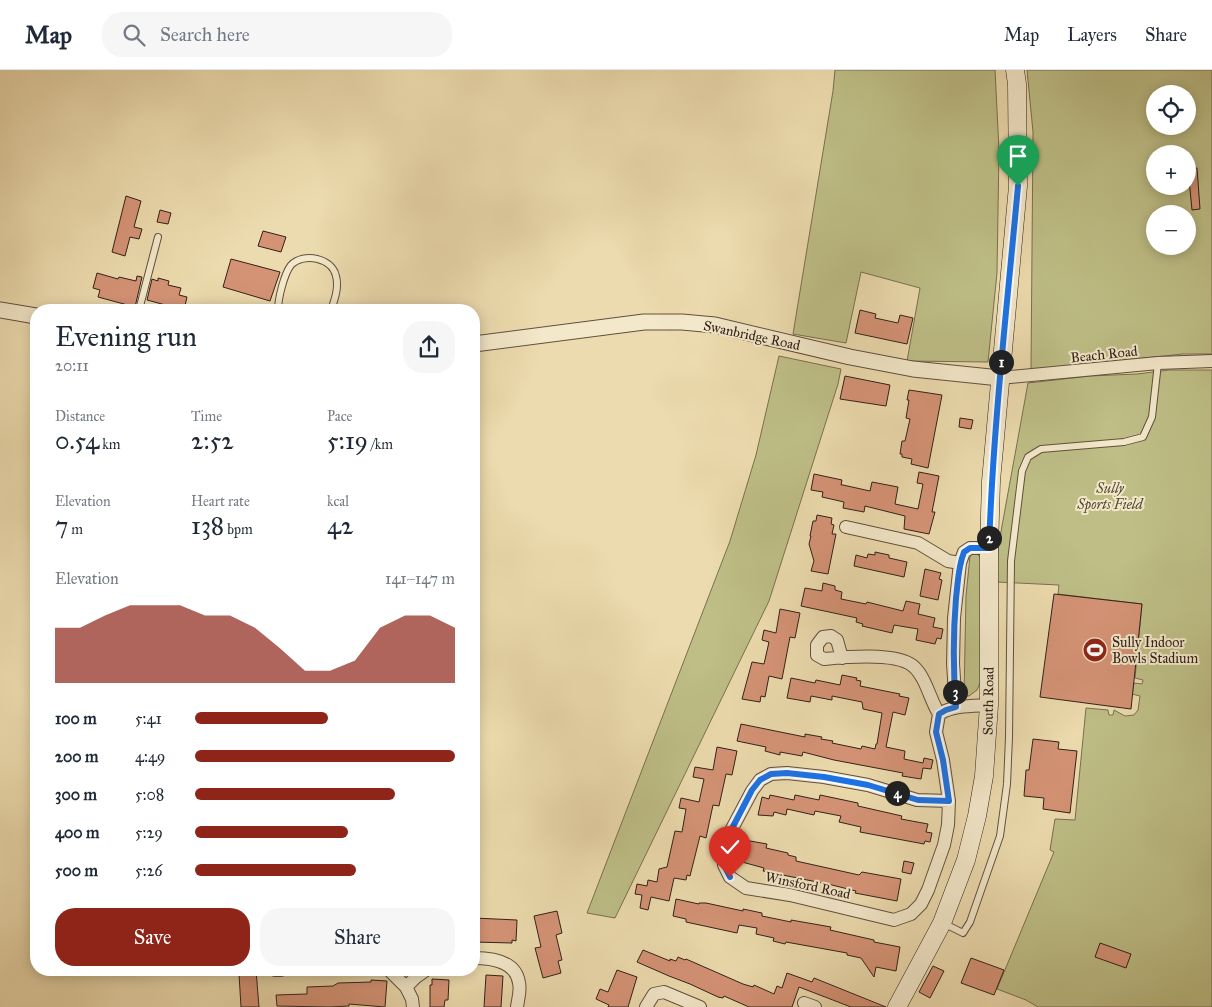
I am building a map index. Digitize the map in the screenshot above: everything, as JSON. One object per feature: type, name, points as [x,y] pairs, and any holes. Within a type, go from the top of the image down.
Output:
[{"type":"main road","name":"South Road","points":[[897,1007],[942,923],[966,860],[977,816],[984,776],[989,705],[991,481],[1018,186],[1017,84],[1015,70]]},
{"type":"street","points":[[0,310],[30,315]]},
{"type":"street","name":"Swanbridge Road","points":[[480,343],[644,322],[682,322],[714,325],[850,357],[913,369],[1000,378]]},
{"type":"street","name":"Beach Road","points":[[1000,378],[1158,363],[1212,361]]},
{"type":"street","points":[[846,527],[918,543],[948,561],[960,563]]},
{"type":"street","points":[[956,707],[953,664],[954,618],[960,563],[964,552],[970,548],[989,548]]},
{"type":"street","points":[[842,658],[891,658],[912,666],[924,682],[932,703],[939,714],[956,707],[989,705]]},
{"type":"street","name":"Winsford Road","points":[[939,714],[936,732],[943,760],[949,801],[948,825],[944,845],[921,904],[911,914],[894,920],[790,895],[746,888],[730,877],[724,865],[723,851],[727,838],[752,790],[760,780],[771,774],[787,773],[824,777],[868,785],[918,800],[949,801]]},
{"type":"street","points":[[480,958],[488,958],[508,964],[517,974],[520,983],[517,1007]]},
{"type":"street","points":[[395,976],[406,986],[412,999],[413,1007]]},
{"type":"street","points":[[406,986],[417,976]]},
{"type":"street","points":[[646,1007],[654,994],[664,992],[700,1007]]},
{"type":"lane","points":[[141,304],[158,236]]},
{"type":"lane","points":[[279,304],[286,273],[291,265],[308,258],[322,260],[331,266],[336,275],[337,289],[333,304]]},
{"type":"lane","points":[[942,923],[963,932],[970,922],[1000,836],[1007,784],[1009,746],[1011,561],[1022,471],[1028,456],[1041,449],[1124,442],[1143,437],[1152,418],[1158,363]]},
{"type":"green space","points":[[835,70],[995,70],[999,150],[997,273],[988,362],[907,361],[920,288],[861,272],[846,343],[793,334]]},
{"type":"green space","points":[[1027,70],[1212,70],[1212,354],[1183,354],[1031,370],[1033,132]]},
{"type":"green space","points":[[779,356],[841,369],[838,384],[769,601],[615,918],[587,913],[730,541],[756,455]]},
{"type":"green space","name":"Sully Sports Field","points":[[1169,370],[1212,370],[1212,1007],[1038,1007],[1026,1000],[997,989],[1054,852],[1050,850],[1055,819],[1075,820],[1086,708],[1108,710],[1109,715],[1113,715],[1114,710],[1125,716],[1134,715],[1138,710],[1140,696],[1132,694],[1134,683],[1142,684],[1143,680],[1135,678],[1142,604],[1058,594],[1059,585],[997,582],[998,548],[1028,383]]},
{"type":"green space","points":[[977,554],[982,559],[981,681],[977,690],[969,696],[964,696],[966,596],[970,556]]},
{"type":"building","points":[[1196,168],[1200,209],[1196,210],[1196,205],[1192,205],[1191,195],[1196,195]]},
{"type":"building","points":[[126,196],[141,201],[134,227],[142,229],[139,239],[130,237],[125,256],[112,252]]},
{"type":"building","points":[[160,210],[171,213],[168,224],[157,222]]},
{"type":"building","points":[[263,231],[286,237],[281,252],[258,246]]},
{"type":"building","points":[[231,259],[280,272],[270,301],[223,287]]},
{"type":"building","points":[[97,273],[118,279],[119,277],[136,281],[137,276],[142,277],[136,304],[124,304],[98,297],[100,290],[93,288]]},
{"type":"building","points":[[158,278],[169,281],[168,285],[181,288],[179,295],[187,297],[185,304],[162,304],[147,300],[152,279],[158,281]]},
{"type":"building","points":[[860,310],[876,314],[875,318],[898,323],[900,315],[913,318],[907,344],[855,333]]},
{"type":"building","points":[[845,376],[890,385],[886,406],[840,399]]},
{"type":"building","points":[[909,390],[942,395],[928,468],[911,464],[912,459],[902,457],[902,454],[900,454],[902,441],[905,441],[910,419],[906,418]]},
{"type":"building","points":[[960,418],[973,420],[971,429],[959,427]]},
{"type":"building","points":[[919,472],[939,476],[932,512],[935,512],[929,534],[904,529],[905,516],[865,506],[864,512],[843,508],[844,502],[822,497],[823,492],[811,490],[814,474],[842,480],[841,485],[870,491],[872,482],[898,487],[895,504],[918,509],[923,484],[917,483]]},
{"type":"building","points":[[817,515],[832,518],[831,524],[834,525],[832,534],[836,534],[828,574],[811,571],[814,561],[809,544],[813,521],[816,521]]},
{"type":"building","points":[[875,552],[889,555],[889,558],[907,562],[904,577],[854,566],[856,555],[867,558],[868,554],[875,555]]},
{"type":"building","points":[[925,569],[941,573],[939,579],[942,580],[938,600],[920,596]]},
{"type":"building","points":[[823,583],[835,586],[835,590],[842,592],[841,599],[866,604],[867,602],[903,611],[906,601],[920,604],[918,614],[935,618],[933,627],[943,629],[941,639],[937,638],[935,644],[916,640],[918,629],[894,625],[892,633],[862,626],[863,624],[856,622],[857,618],[801,606],[805,588],[822,591]]},
{"type":"building","points":[[1054,594],[1142,604],[1131,709],[1040,697]]},
{"type":"building","points":[[780,609],[800,613],[795,638],[790,637],[782,679],[769,676],[765,697],[761,696],[760,702],[742,699],[752,662],[764,664],[769,642],[762,640],[764,630],[776,633]]},
{"type":"building","points":[[842,675],[857,678],[856,680],[861,681],[860,686],[900,694],[899,696],[909,698],[905,715],[893,712],[886,747],[905,751],[904,759],[923,763],[924,758],[933,760],[931,769],[923,768],[921,779],[902,776],[903,773],[803,752],[802,756],[780,752],[780,755],[765,751],[766,747],[737,741],[741,724],[805,737],[805,734],[822,737],[821,739],[833,741],[832,743],[861,749],[862,746],[875,749],[882,713],[863,709],[862,702],[832,696],[832,700],[811,696],[810,702],[787,698],[791,678],[815,683],[816,680],[840,685]]},
{"type":"building","points":[[1033,739],[1059,742],[1058,749],[1077,751],[1070,813],[1043,809],[1044,798],[1024,796],[1026,770],[1029,770]]},
{"type":"building","points":[[717,747],[737,751],[732,775],[726,774],[719,806],[713,805],[706,838],[700,836],[690,876],[687,875],[686,880],[674,878],[669,901],[651,897],[648,910],[640,908],[642,895],[635,894],[637,884],[647,886],[648,880],[657,882],[659,869],[667,867],[675,831],[682,832],[686,809],[679,808],[681,798],[699,802],[704,779],[693,777],[695,767],[713,770]]},
{"type":"building","points":[[770,795],[794,800],[795,795],[819,800],[820,795],[858,803],[858,806],[902,816],[901,819],[928,824],[926,832],[932,833],[930,842],[925,841],[924,844],[860,832],[861,827],[839,822],[841,816],[815,811],[814,815],[787,809],[786,815],[774,812],[773,816],[758,815],[762,797],[769,799]]},
{"type":"building","points":[[739,839],[767,844],[766,848],[788,853],[788,855],[796,857],[796,861],[859,875],[862,872],[901,879],[897,901],[763,871],[764,868],[742,862],[744,852],[737,850]]},
{"type":"building","points":[[904,861],[914,863],[911,874],[902,872]]},
{"type":"building","points":[[676,899],[743,911],[743,909],[762,913],[762,916],[791,922],[791,920],[831,927],[830,930],[900,947],[896,971],[876,967],[874,977],[861,958],[847,955],[847,953],[773,941],[774,938],[756,934],[757,928],[739,925],[737,933],[686,922],[686,919],[673,916]]},
{"type":"building","points":[[557,911],[562,933],[556,935],[562,960],[558,961],[561,973],[543,978],[535,948],[541,947],[534,916]]},
{"type":"building","points":[[480,918],[517,920],[516,941],[512,940],[512,943],[480,942]]},
{"type":"building","points":[[1100,943],[1131,954],[1126,968],[1095,957]]},
{"type":"building","points":[[643,950],[670,961],[670,959],[676,961],[678,957],[686,959],[743,984],[753,987],[754,985],[774,994],[777,986],[782,988],[787,973],[812,982],[814,978],[886,1007],[851,1007],[799,987],[792,1007],[749,1007],[724,996],[723,998],[718,997],[637,962]]},
{"type":"building","points":[[971,958],[1004,970],[994,995],[961,983]]},
{"type":"building","points":[[933,966],[944,971],[930,998],[919,992]]},
{"type":"building","points":[[617,970],[637,977],[628,1007],[608,1007],[609,1005],[596,999],[600,989],[608,992]]},
{"type":"building","points":[[486,975],[503,976],[501,1007],[484,1007]]},
{"type":"building","points":[[239,976],[256,976],[259,1007],[241,1007]]},
{"type":"building","points":[[432,979],[449,980],[448,1000],[445,1000],[444,1007],[430,1007],[430,985],[432,985]]},
{"type":"building","points":[[371,980],[387,981],[385,1007],[349,1004],[349,1006],[329,1007],[277,1006],[276,995],[307,994],[307,987],[333,986],[338,983],[371,982]]},
{"type":"place","name":"Sully Indoor Bowls Stadium","points":[[1095,650]]},
{"type":"route","points":[[730,877],[724,865],[723,851],[727,838],[752,790],[760,780],[771,774],[787,773],[824,777],[868,785],[918,800],[932,802],[949,801],[943,760],[936,732],[939,714],[956,707],[953,664],[954,618],[960,563],[964,552],[970,548],[989,548],[991,481],[1018,186]]}]
